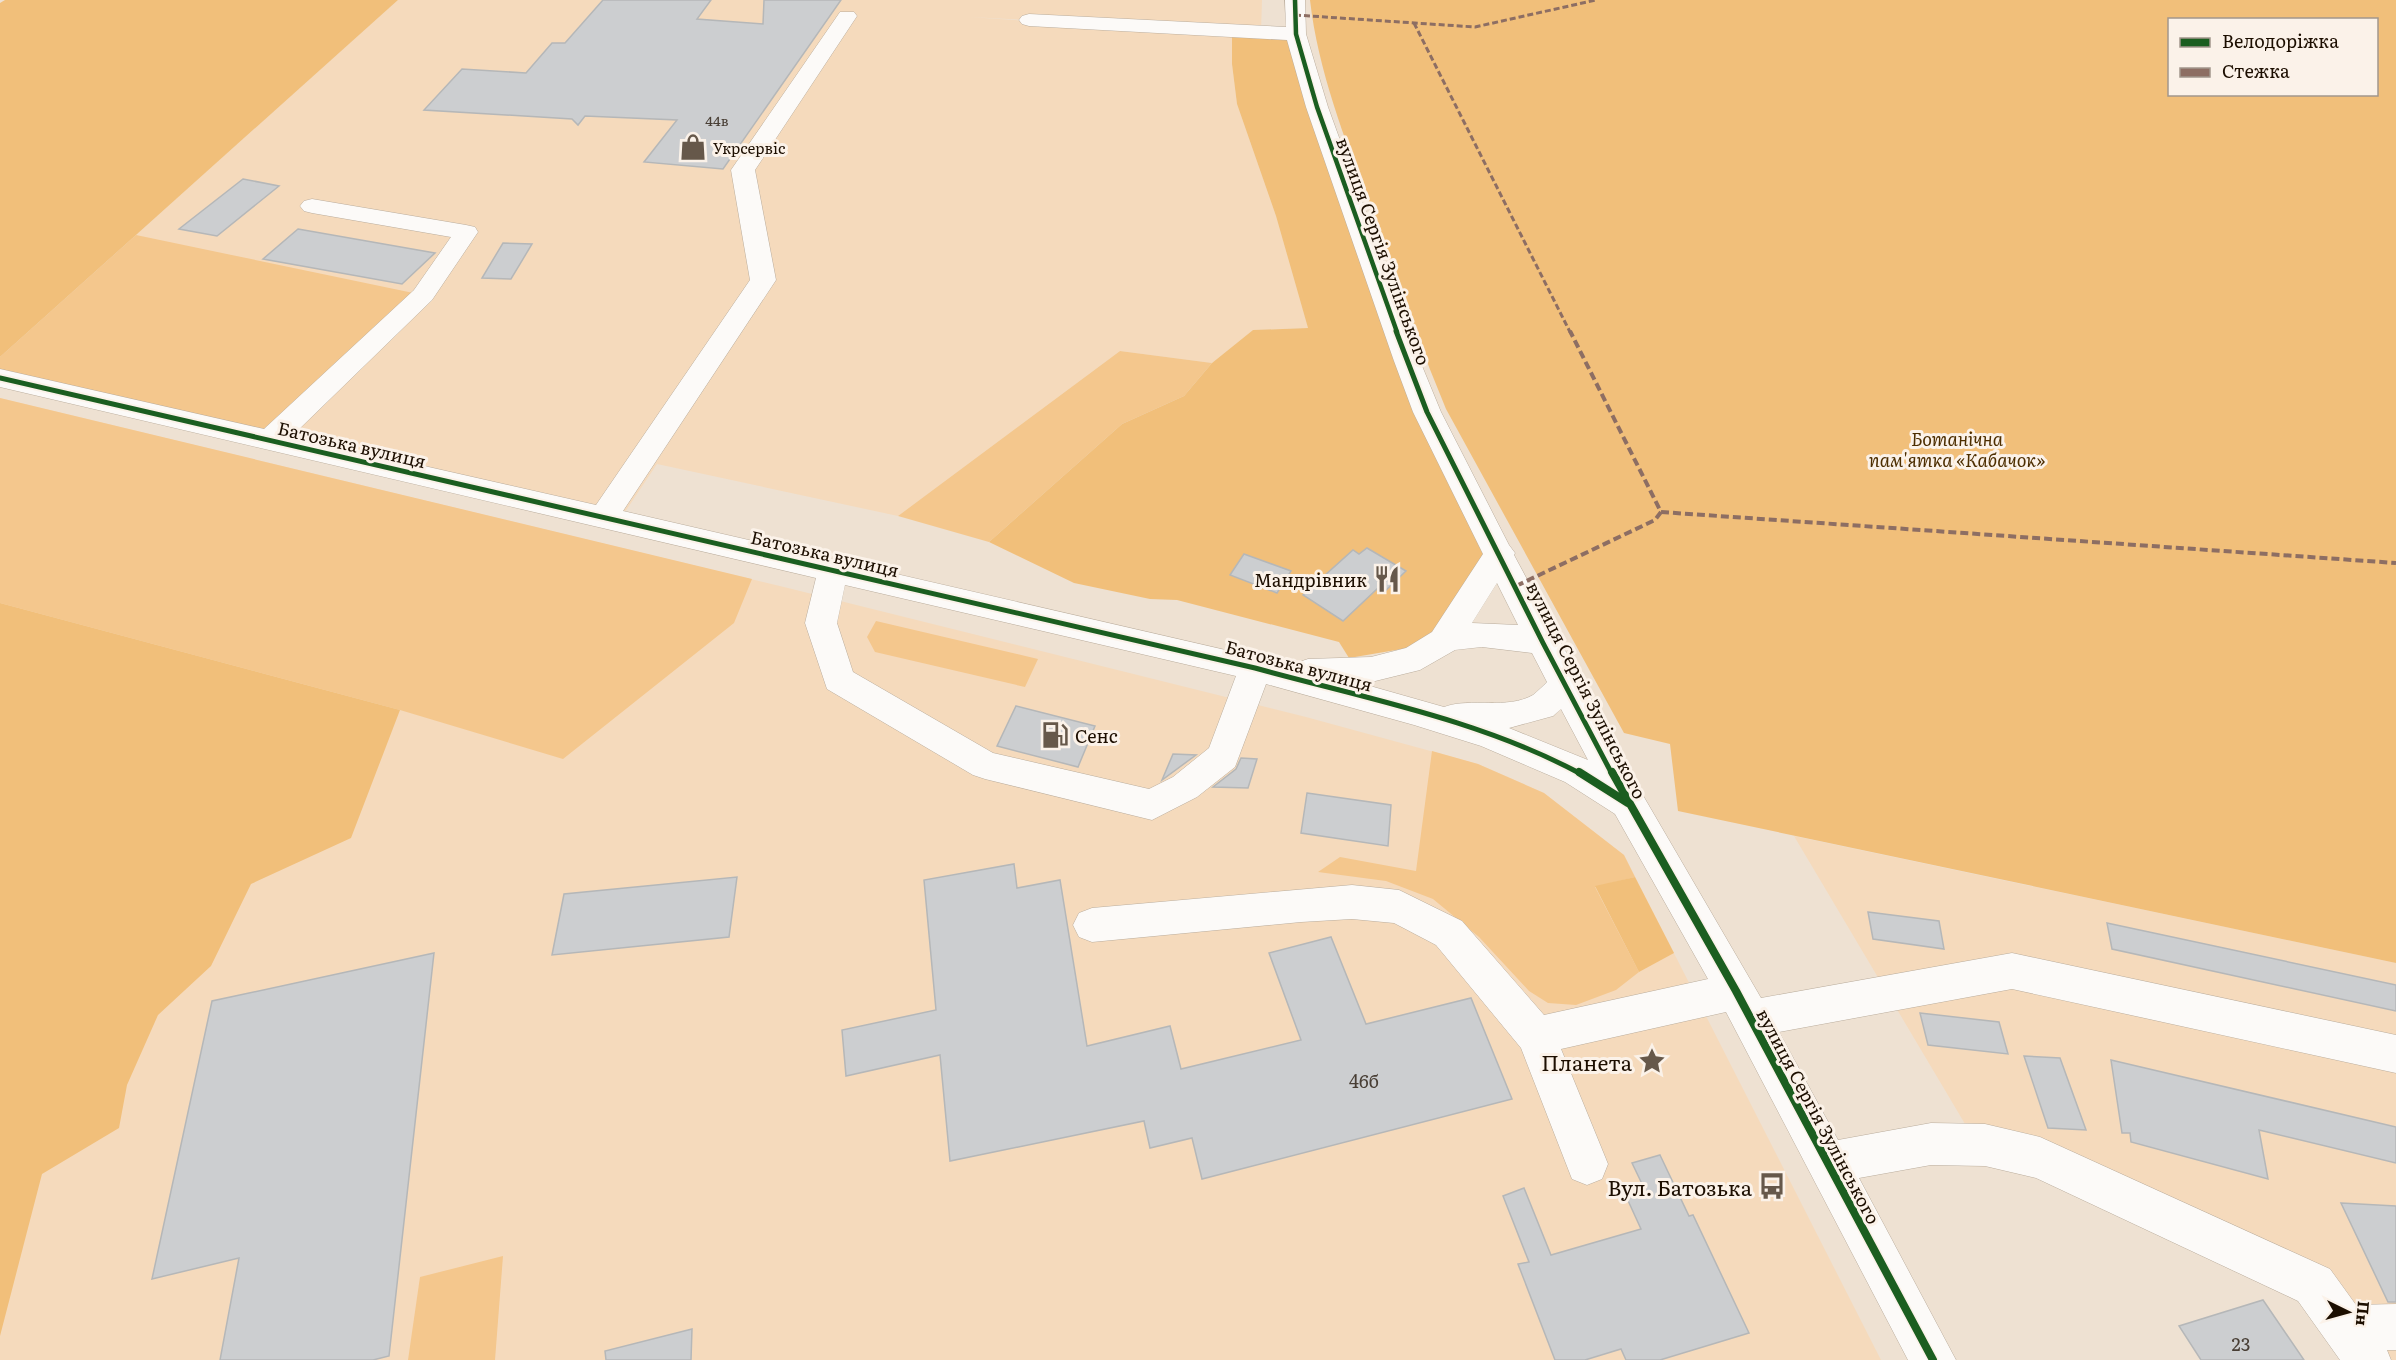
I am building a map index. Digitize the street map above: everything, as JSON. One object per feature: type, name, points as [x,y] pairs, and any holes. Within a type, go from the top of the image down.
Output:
[{"type":"street","name":"вулиця Сергія Зулінського","points":[[1295,0],[1296,34],[1317,107],[1427,412],[1500,552],[1543,643],[1628,803],[1743,1005],[1933,1360]]},
{"type":"street","points":[[604,517],[763,280],[743,170],[847,16]]},
{"type":"street","points":[[1029,20],[1296,34]]},
{"type":"street","points":[[270,440],[423,295],[466,232],[312,206]]},
{"type":"street","name":"Батозька вулиця","points":[[0,378],[1255,668],[1434,716],[1521,746],[1572,769],[1628,803]]},
{"type":"street","name":"Батозька вулиця","points":[[1443,642],[1500,552]]},
{"type":"street","points":[[833,570],[821,624],[838,680],[985,765],[1152,805],[1185,787],[1223,757],[1255,668]]},
{"type":"street","name":"Батозька вулиця","points":[[1255,668],[1334,673],[1375,670],[1410,661],[1443,642],[1481,634],[1512,635],[1543,643]]},
{"type":"street","name":"Батозька вулиця","points":[[1434,716],[1474,716],[1518,712],[1541,707],[1566,686]]},
{"type":"street","points":[[1092,925],[1301,904],[1352,902],[1400,907],[1449,933],[1536,1036],[1587,1164]]},
{"type":"street","points":[[1536,1036],[1743,1005],[2012,971],[2396,1053]]},
{"type":"street","points":[[1828,1163],[1931,1144],[1985,1145],[2040,1158],[2314,1285],[2357,1344],[2396,1327]]},
{"type":"shaded area","points":[[398,0],[1262,0],[1261,32],[969,17],[1232,35],[1232,64],[1237,104],[1276,216],[1308,328],[1253,330],[1212,363],[1120,351],[898,516],[657,464],[619,521],[270,440],[136,235]]},
{"type":"shaded area","points":[[136,235],[423,295],[270,440],[0,378],[0,357]]},
{"type":"shaded area","points":[[1120,351],[1212,363],[1184,396],[1122,424],[989,542],[898,516]]},
{"type":"shaded area","points":[[0,398],[784,587],[1306,717],[1478,764],[1544,793],[1624,855],[1881,1360],[0,1360]]},
{"type":"shaded area","points":[[0,398],[752,579],[734,623],[563,759],[400,710],[0,603]]},
{"type":"shaded area","points":[[876,621],[1038,659],[1025,687],[875,652],[867,637]]},
{"type":"shaded area","points":[[1432,751],[1478,764],[1544,793],[1624,855],[1635,877],[1595,887],[1639,972],[1616,990],[1576,1005],[1548,1003],[1529,991],[1479,937],[1433,899],[1386,881],[1318,872],[1340,857],[1416,871]]},
{"type":"shaded area","points":[[1794,836],[2396,963],[2396,1360],[2386,1360],[2325,1273],[1971,1134]]},
{"type":"shaded area","points":[[503,1256],[495,1360],[408,1360],[420,1277]]},
{"type":"green space","points":[[5,0],[398,0],[0,357],[0,3]]},
{"type":"green space","name":"Ботанічна пам'ятка «Кабачок»","points":[[1310,0],[2396,0],[2396,963],[1678,811],[1670,744],[1624,733],[1446,409],[1406,307],[1342,129],[1319,53]]},
{"type":"green space","points":[[1296,34],[1407,361],[1499,553],[1443,642],[1349,658],[1339,642],[1177,600],[1150,599],[1074,583],[989,542],[1122,424],[1184,396],[1212,363],[1253,330],[1308,328],[1276,216],[1237,104],[1232,64],[1232,35]]},
{"type":"green space","points":[[0,603],[400,710],[351,838],[251,884],[211,966],[158,1015],[127,1085],[119,1128],[42,1174],[0,1336]]},
{"type":"green space","points":[[1635,877],[1674,953],[1639,972],[1595,886]]},
{"type":"building","points":[[603,0],[711,0],[697,19],[763,24],[764,0],[841,0],[723,169],[644,162],[677,120],[585,116],[578,125],[572,119],[424,110],[462,69],[526,73],[552,43],[565,43]]},
{"type":"building","points":[[243,179],[279,186],[217,236],[179,229]]},
{"type":"building","points":[[298,229],[435,253],[402,284],[263,259]]},
{"type":"building","points":[[503,243],[532,244],[511,279],[482,278]]},
{"type":"building","points":[[1367,548],[1406,571],[1383,593],[1377,589],[1343,621],[1303,595],[1353,550],[1359,554]]},
{"type":"building","points":[[1244,554],[1291,571],[1277,593],[1230,575]]},
{"type":"building","points":[[1016,706],[1095,726],[1078,767],[997,746]]},
{"type":"building","points":[[1173,754],[1196,755],[1162,780]]},
{"type":"building","points":[[1241,758],[1257,759],[1248,788],[1213,787],[1236,769]]},
{"type":"building","points":[[1307,793],[1391,805],[1388,846],[1301,833]]},
{"type":"building","points":[[1014,864],[1017,888],[1060,880],[1087,1046],[1170,1026],[1181,1069],[1301,1040],[1269,953],[1331,937],[1366,1024],[1471,998],[1512,1099],[1202,1179],[1192,1138],[1150,1148],[1144,1121],[950,1161],[940,1055],[846,1076],[842,1030],[936,1010],[924,880]]},
{"type":"building","points":[[737,877],[729,937],[552,955],[564,894]]},
{"type":"building","points":[[1868,912],[1939,921],[1944,949],[1873,939]]},
{"type":"building","points":[[2107,923],[2396,985],[2396,1011],[2112,949]]},
{"type":"building","points":[[434,953],[389,1356],[373,1360],[220,1360],[239,1258],[152,1279],[212,1001]]},
{"type":"building","points":[[1920,1013],[1999,1022],[2008,1054],[1928,1045]]},
{"type":"building","points":[[2024,1056],[2060,1058],[2086,1130],[2048,1128]]},
{"type":"building","points":[[2111,1060],[2396,1127],[2396,1163],[2259,1130],[2268,1179],[2131,1142],[2130,1133],[2122,1133]]},
{"type":"building","points":[[1660,1155],[1689,1216],[1693,1215],[1749,1333],[1660,1360],[1626,1360],[1621,1349],[1585,1360],[1555,1360],[1518,1264],[1529,1262],[1503,1196],[1524,1188],[1551,1255],[1641,1229],[1625,1194],[1644,1188],[1632,1163]]},
{"type":"building","points":[[2341,1203],[2396,1206],[2396,1302],[2388,1302]]},
{"type":"building","points":[[2263,1300],[2304,1360],[2201,1360],[2179,1326]]},
{"type":"building","points":[[692,1329],[691,1360],[606,1360],[605,1351]]},
{"type":"marked path","points":[[1295,15],[1475,27],[1596,0]]},
{"type":"marked path","points":[[1414,23],[1661,512],[1655,520],[1516,586]]},
{"type":"marked path","points":[[1661,512],[2396,563]]},
{"type":"cycle path","points":[[1295,0],[1296,34],[1317,107],[1427,412],[1543,643],[1628,803],[1736,991],[1933,1360]]},
{"type":"cycle path","points":[[0,378],[1255,668],[1414,711],[1493,736],[1577,772],[1628,803]]},
{"type":"place","name":"Укрсервіс","points":[[693,147]]},
{"type":"place","name":"Мандрівник","points":[[1387,579]]},
{"type":"place","name":"Сенс","points":[[1055,735]]},
{"type":"place","name":"Планета","points":[[1652,1061]]},
{"type":"place","name":"Вул. Батозька","points":[[1772,1186]]}]
